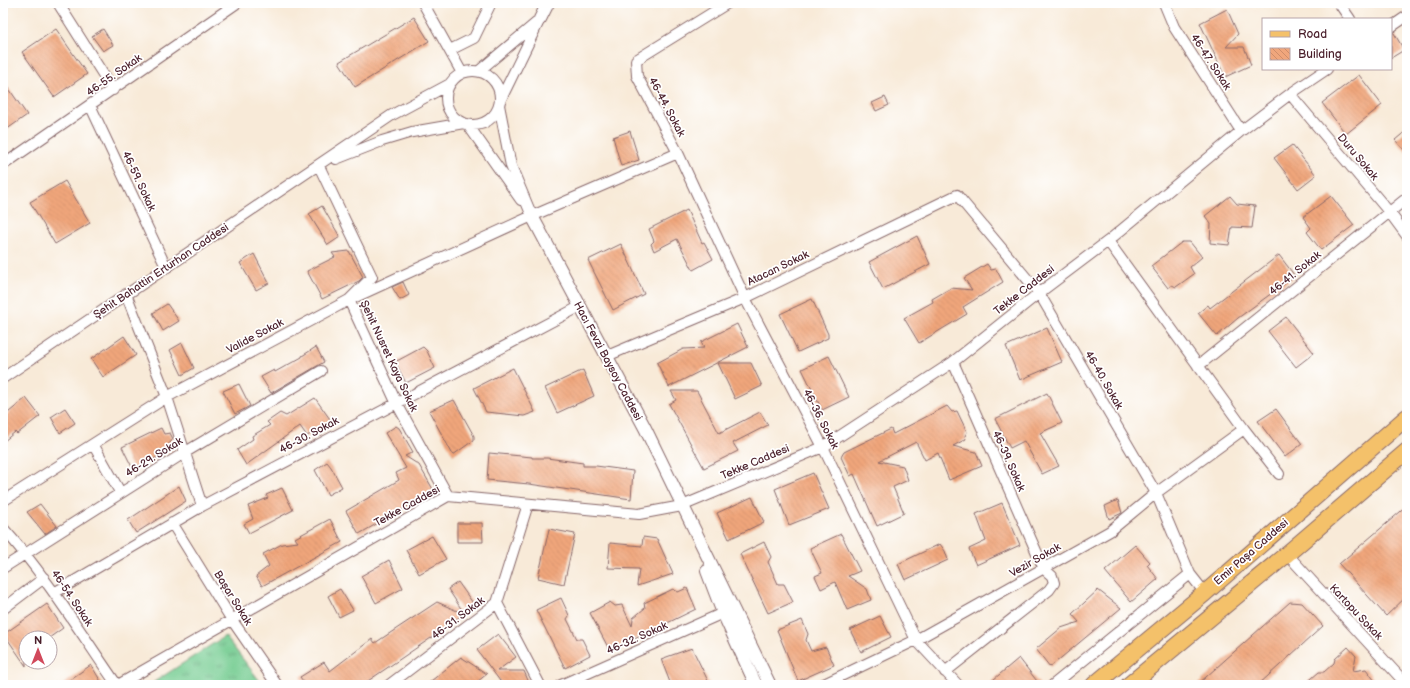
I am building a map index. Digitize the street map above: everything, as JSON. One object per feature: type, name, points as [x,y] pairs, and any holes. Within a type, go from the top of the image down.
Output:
[{"type":"main road","name":"Emir Paşa Caddesi","points":[[1094,685],[1205,593],[1407,417]]},
{"type":"main road","points":[[1137,683],[1407,452]]},
{"type":"street","points":[[58,3],[113,90]]},
{"type":"street","name":"46-55. Sokak","points":[[3,165],[237,3]]},
{"type":"street","points":[[423,3],[462,73]]},
{"type":"street","points":[[450,50],[474,38],[491,3]]},
{"type":"street","points":[[540,19],[479,71],[462,73],[450,84],[446,92],[447,106],[455,118],[466,124],[476,125],[487,121],[495,114],[548,3]]},
{"type":"street","points":[[708,15],[712,3]]},
{"type":"street","name":"46-44. Sokak","points":[[678,153],[637,76],[636,60],[728,3]]},
{"type":"street","name":"46-47. Sokak","points":[[1164,3],[1174,27],[1241,131]]},
{"type":"street","points":[[1339,3],[1349,18]]},
{"type":"street","points":[[1392,26],[1407,16]]},
{"type":"street","name":"Tekke Caddesi","points":[[118,685],[448,496],[639,514],[682,506],[823,447],[952,362],[1038,293],[1108,241],[1241,131],[1290,94],[1326,70]]},
{"type":"street","points":[[479,71],[490,77],[496,83],[500,92],[500,103]]},
{"type":"street","name":"Şehit Bahattin Erturhan Caddesi","points":[[3,378],[166,267],[319,166],[392,115],[450,84]]},
{"type":"street","name":"Duru Sokak","points":[[1290,94],[1390,213],[1407,236]]},
{"type":"street","name":"Hacı Fevzi Baysoy Caddesi","points":[[500,103],[511,166],[532,216],[579,307],[645,428],[770,685]]},
{"type":"street","name":"46-59. Sokak","points":[[90,105],[166,267]]},
{"type":"street","name":"Hacı Fevzi Baysoy Caddesi","points":[[466,124],[532,216]]},
{"type":"street","name":"Şehit Bahattin Erturhan Caddesi","points":[[319,166],[382,141],[412,132],[466,124]]},
{"type":"street","name":"Valide Sokak","points":[[3,501],[167,397],[349,300],[532,216],[678,153]]},
{"type":"street","name":"46-36. Sokak","points":[[678,153],[745,298],[823,447],[916,640],[958,685]]},
{"type":"street","name":"Şehit Nusret Kaya Sokak","points":[[319,166],[372,277],[349,300],[396,402],[448,496]]},
{"type":"street","name":"Atacan Sokak","points":[[607,356],[745,298],[957,195]]},
{"type":"street","name":"46-40. Sokak","points":[[957,195],[1038,293],[1156,493],[1190,574],[1205,593]]},
{"type":"street","name":"46-41. Sokak","points":[[1198,366],[1407,198]]},
{"type":"street","points":[[1108,241],[1244,429],[1279,474]]},
{"type":"street","points":[[126,294],[167,397],[202,506]]},
{"type":"street","name":"46-30. Sokak","points":[[54,593],[202,506],[396,402],[579,307]]},
{"type":"street","name":"46-39. Sokak","points":[[945,672],[1049,590],[1054,583],[1052,576],[1044,569],[952,362]]},
{"type":"street","name":"46-29. Sokak","points":[[3,568],[25,552],[120,492],[321,371]]},
{"type":"street","name":"Vezir Sokak","points":[[822,685],[916,640],[1110,531],[1156,493],[1244,429]]},
{"type":"street","points":[[93,444],[120,492]]},
{"type":"street","name":"46-31. Sokak","points":[[388,685],[497,603],[528,504]]},
{"type":"street","name":"Hacı Fevzi Baysoy Caddesi","points":[[682,506],[723,614],[756,685]]},
{"type":"street","name":"Başar Sokak","points":[[172,523],[232,620],[277,685]]},
{"type":"street","name":"46-54. Sokak","points":[[3,528],[25,552],[118,685]]},
{"type":"street","name":"Kartopu Sokak","points":[[1287,554],[1407,685]]},
{"type":"street","points":[[1053,685],[1190,574]]},
{"type":"street","points":[[3,609],[44,578]]},
{"type":"street","points":[[497,603],[540,685]]},
{"type":"street","name":"46-32. Sokak","points":[[561,685],[723,614]]},
{"type":"street","points":[[136,675],[140,685]]},
{"type":"green space","points":[[225,636],[263,685],[155,685],[154,682]]},
{"type":"building","points":[[1227,9],[1238,34],[1226,47],[1244,47],[1251,65],[1225,77],[1200,23]]},
{"type":"building","points":[[414,17],[429,41],[355,87],[339,62]]},
{"type":"building","points":[[56,29],[87,74],[54,97],[22,52]]},
{"type":"building","points":[[103,29],[113,45],[103,51],[92,36]]},
{"type":"building","points":[[1392,33],[1394,33],[1404,50],[1392,57]]},
{"type":"building","points":[[1359,75],[1382,105],[1346,134],[1322,103]]},
{"type":"building","points":[[3,80],[27,115],[3,132]]},
{"type":"building","points":[[885,97],[889,105],[876,111],[872,103]]},
{"type":"building","points":[[1407,130],[1407,153],[1395,140]]},
{"type":"building","points":[[630,131],[639,160],[621,166],[613,137]]},
{"type":"building","points":[[1292,145],[1316,175],[1298,189],[1274,158]]},
{"type":"building","points":[[65,181],[90,223],[55,244],[30,202]]},
{"type":"building","points":[[1230,196],[1237,204],[1255,206],[1252,228],[1232,227],[1229,245],[1210,243],[1211,224],[1205,216]]},
{"type":"building","points":[[1331,196],[1354,225],[1321,250],[1307,232],[1311,228],[1303,217]]},
{"type":"building","points":[[322,206],[340,237],[328,245],[309,214]]},
{"type":"building","points":[[687,210],[702,243],[704,242],[713,259],[693,270],[677,239],[654,251],[651,244],[654,241],[649,229]]},
{"type":"building","points":[[917,236],[930,264],[883,289],[869,262]]},
{"type":"building","points":[[1182,242],[1190,242],[1202,257],[1190,267],[1194,274],[1176,287],[1172,285],[1168,288],[1151,266]]},
{"type":"building","points":[[621,244],[644,294],[613,310],[588,260]]},
{"type":"building","points":[[349,251],[363,277],[359,281],[322,299],[307,271],[335,257],[332,253]]},
{"type":"building","points":[[254,254],[269,283],[256,290],[240,263]]},
{"type":"building","points":[[1279,255],[1295,276],[1238,318],[1217,336],[1198,313],[1208,305],[1210,308]]},
{"type":"building","points":[[987,264],[991,270],[996,269],[1003,282],[963,307],[967,314],[919,343],[904,318],[933,302],[932,299],[951,288],[972,290],[964,278]]},
{"type":"building","points":[[403,282],[409,295],[400,300],[392,287]]},
{"type":"building","points":[[812,299],[828,334],[828,338],[798,352],[780,314]]},
{"type":"building","points":[[167,304],[179,321],[163,331],[153,313]]},
{"type":"building","points":[[1286,317],[1314,353],[1296,367],[1268,331]]},
{"type":"building","points":[[737,324],[748,347],[669,387],[657,363],[683,349],[704,348],[701,342]]},
{"type":"building","points":[[1047,328],[1062,362],[1020,380],[1006,346]]},
{"type":"building","points":[[124,336],[136,355],[103,377],[91,359]]},
{"type":"building","points":[[182,343],[194,368],[182,375],[170,350]]},
{"type":"building","points":[[316,347],[324,362],[271,393],[261,377],[274,370],[275,372],[302,357]]},
{"type":"building","points":[[423,347],[427,351],[435,368],[406,383],[395,362]]},
{"type":"building","points":[[829,356],[849,397],[822,410],[802,369]]},
{"type":"building","points":[[718,363],[751,363],[762,386],[735,399]]},
{"type":"building","points":[[513,368],[535,412],[524,416],[486,412],[474,388]]},
{"type":"building","points":[[583,370],[594,396],[557,413],[545,388]]},
{"type":"building","points":[[239,384],[250,406],[235,414],[223,391]]},
{"type":"building","points":[[671,391],[697,391],[719,433],[760,412],[768,425],[733,443],[738,451],[704,468],[669,404],[676,400]]},
{"type":"building","points":[[1047,393],[1062,423],[1040,433],[1059,466],[1042,474],[1024,441],[1010,448],[995,419]]},
{"type":"building","points":[[26,398],[40,416],[17,434],[15,432],[3,442],[3,417]]},
{"type":"building","points":[[315,398],[332,422],[307,436],[300,426],[246,465],[237,450],[253,439],[252,436],[270,425],[267,422],[280,413],[286,416]]},
{"type":"building","points":[[454,400],[474,436],[474,440],[453,455],[429,411]]},
{"type":"building","points":[[947,406],[952,412],[957,411],[967,432],[965,436],[966,439],[953,446],[976,452],[982,466],[949,480],[938,453],[925,460],[916,442],[879,461],[903,466],[908,480],[893,487],[904,513],[877,526],[854,474],[850,476],[841,457],[844,452],[891,429],[893,434]]},
{"type":"building","points":[[65,408],[75,423],[60,433],[51,417]]},
{"type":"building","points":[[1276,409],[1302,444],[1285,457],[1258,421]]},
{"type":"building","points":[[396,426],[399,428],[413,452],[405,456],[419,465],[434,491],[359,534],[346,511],[399,480],[396,473],[406,468],[385,433]]},
{"type":"building","points":[[161,428],[164,434],[170,433],[173,439],[169,444],[172,450],[133,469],[122,447]]},
{"type":"building","points":[[489,453],[532,458],[547,458],[583,463],[583,466],[596,466],[633,471],[631,499],[529,484],[487,480]]},
{"type":"building","points":[[327,462],[342,487],[328,495],[315,470]]},
{"type":"building","points":[[813,473],[829,509],[789,525],[775,489]]},
{"type":"building","points":[[179,486],[186,501],[136,533],[128,520]]},
{"type":"building","points":[[282,488],[293,510],[249,533],[244,524],[253,519],[248,506],[268,498],[266,495]]},
{"type":"building","points":[[752,497],[764,522],[729,539],[717,513]]},
{"type":"building","points":[[1118,500],[1122,513],[1109,519],[1105,506]]},
{"type":"building","points":[[1002,503],[1020,545],[976,565],[969,549],[986,541],[976,514]]},
{"type":"building","points":[[40,504],[57,526],[45,534],[27,512]]},
{"type":"building","points":[[1407,506],[1407,596],[1386,616],[1339,564]]},
{"type":"building","points":[[330,519],[342,542],[262,586],[256,576],[269,566],[263,554],[282,544],[298,542],[295,538]]},
{"type":"building","points":[[457,523],[482,523],[483,542],[457,542]]},
{"type":"building","points":[[549,529],[575,534],[564,584],[538,578]]},
{"type":"building","points":[[841,534],[860,571],[848,576],[867,589],[871,600],[847,610],[835,582],[821,589],[815,576],[822,573],[810,548]]},
{"type":"building","points":[[432,536],[446,559],[419,574],[406,550]]},
{"type":"building","points":[[643,537],[657,539],[673,574],[637,586],[639,569],[608,568],[610,543],[642,546]]},
{"type":"building","points":[[764,542],[771,557],[768,562],[778,584],[784,584],[793,602],[768,613],[740,554]]},
{"type":"building","points":[[940,544],[945,551],[948,560],[905,580],[898,564]]},
{"type":"building","points":[[1135,545],[1150,562],[1147,565],[1158,579],[1131,602],[1105,571]]},
{"type":"building","points":[[389,560],[403,588],[376,603],[361,576]]},
{"type":"building","points":[[458,582],[475,606],[464,613],[448,589]]},
{"type":"building","points":[[687,588],[696,609],[610,651],[590,613],[610,602],[615,606],[622,605],[632,626],[633,618],[645,608],[644,603],[673,589],[678,592]]},
{"type":"building","points":[[340,589],[353,610],[339,617],[328,596]]},
{"type":"building","points":[[1098,590],[1121,608],[1050,667],[1036,649],[1061,628],[1079,622],[1072,614]]},
{"type":"building","points":[[561,598],[569,616],[567,619],[577,639],[582,639],[590,655],[565,668],[536,610]]},
{"type":"building","points":[[437,602],[464,614],[362,685],[306,685],[300,677],[324,662],[330,671],[372,639],[375,643]]},
{"type":"building","points":[[1290,602],[1302,603],[1323,626],[1258,685],[1197,685]]},
{"type":"building","points":[[47,604],[63,628],[58,632],[58,630],[18,630],[18,654],[4,634]]},
{"type":"building","points":[[880,616],[891,637],[861,652],[850,630]]},
{"type":"building","points":[[802,620],[808,634],[806,640],[811,651],[826,647],[834,665],[798,681],[777,630]]},
{"type":"building","points":[[498,634],[516,657],[497,671],[524,671],[530,685],[503,685],[477,650]]},
{"type":"building","points":[[1348,647],[1356,656],[1353,671],[1366,669],[1375,681],[1370,685],[1304,685],[1319,672],[1324,672]]},
{"type":"building","points":[[692,648],[710,685],[671,685],[661,659]]},
{"type":"building","points":[[461,657],[487,674],[473,685],[426,685]]},
{"type":"building","points":[[1019,658],[1040,685],[987,685]]},
{"type":"building","points":[[91,665],[103,685],[62,685]]}]
